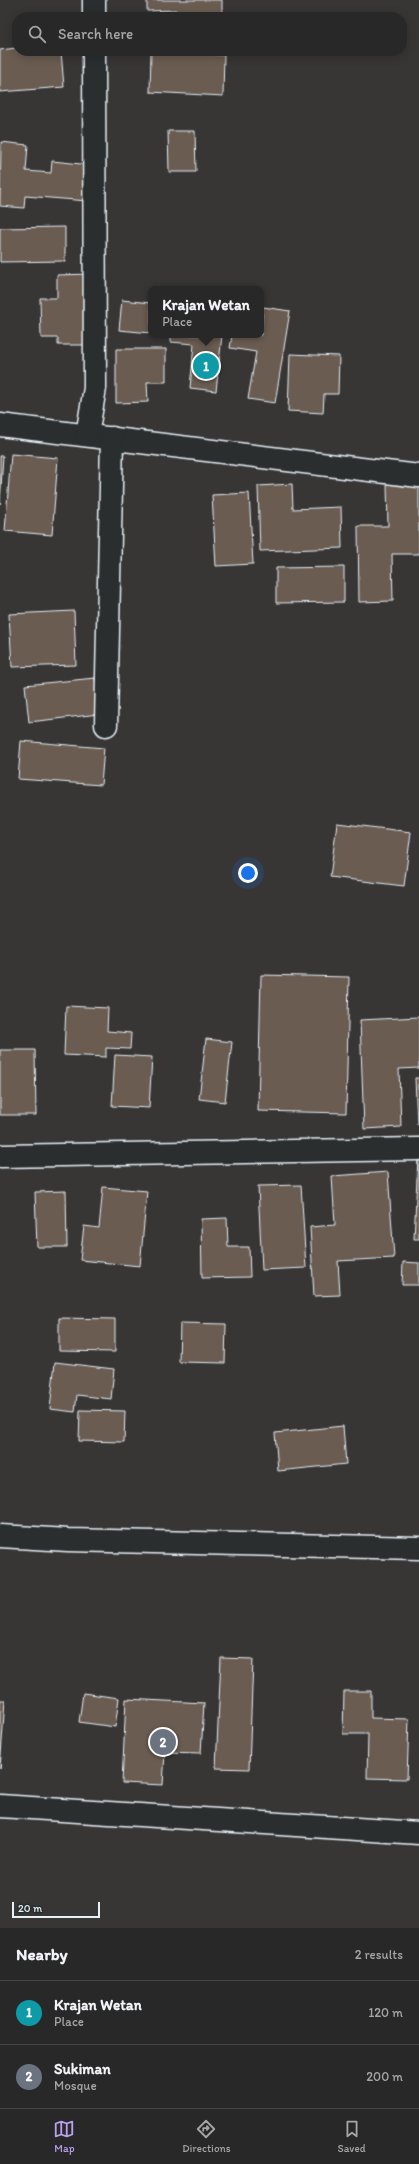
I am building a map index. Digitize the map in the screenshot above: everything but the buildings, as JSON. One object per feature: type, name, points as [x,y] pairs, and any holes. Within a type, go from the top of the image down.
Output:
[{"type":"street","points":[[94,0],[94,12]]},
{"type":"street","points":[[87,435],[94,388],[94,56]]},
{"type":"street","points":[[0,425],[419,476]]},
{"type":"street","points":[[106,725],[112,438]]},
{"type":"street","points":[[0,1156],[419,1149]]},
{"type":"street","points":[[0,1536],[68,1540],[419,1548]]},
{"type":"street","points":[[0,1806],[419,1833]]},
{"type":"place","name":"Krajan Wetan","points":[[206,366]]},
{"type":"place","name":"Sukiman","points":[[163,1742]]}]
